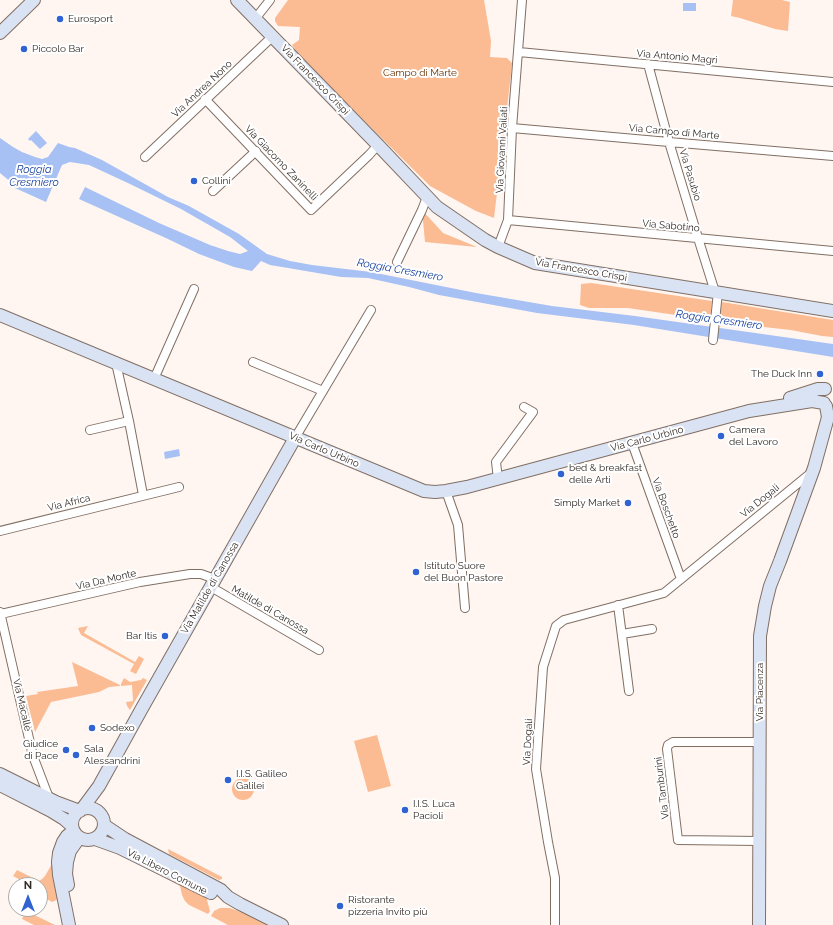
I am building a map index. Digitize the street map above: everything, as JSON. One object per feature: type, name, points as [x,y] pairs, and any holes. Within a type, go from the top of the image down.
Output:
[{"type":"street","name":"Via Francesco Crispi","points":[[237,0],[437,207],[485,240],[498,247],[535,263],[833,311]]},
{"type":"street","points":[[255,20],[270,0]]},
{"type":"street","name":"Via Giovanni Vailati","points":[[498,247],[508,220],[512,128],[522,0]]},
{"type":"street","points":[[0,34],[27,2]]},
{"type":"street","name":"Via Andrea Nono","points":[[145,157],[272,37]]},
{"type":"street","name":"Via Antonio Magri","points":[[519,52],[833,82]]},
{"type":"street","name":"Via Pasubio","points":[[648,64],[669,142],[698,238],[717,292]]},
{"type":"street","name":"Via Giacomo Zaninelli","points":[[205,99],[311,210],[378,145]]},
{"type":"street","name":"Via Campo di Marte","points":[[512,128],[833,156]]},
{"type":"street","points":[[213,191],[256,151]]},
{"type":"street","points":[[397,262],[427,197]]},
{"type":"street","name":"Via Sabotino","points":[[508,220],[833,251]]},
{"type":"street","points":[[154,379],[194,289]]},
{"type":"street","points":[[713,340],[717,292]]},
{"type":"street","name":"Via Matilde di Canossa","points":[[81,810],[99,786],[295,438],[370,310]]},
{"type":"street","name":"Via Carlo Urbino","points":[[0,315],[424,491],[435,492],[446,491],[498,479],[749,411],[818,389],[831,387]]},
{"type":"street","points":[[253,362],[323,391]]},
{"type":"street","points":[[116,363],[143,495]]},
{"type":"street","name":"Via Piacenza","points":[[759,925],[760,636],[770,586],[814,470],[827,421],[828,406],[822,399],[822,395],[823,392],[831,387]]},
{"type":"street","name":"Via Carlo Urbino","points":[[749,411],[812,401],[828,406]]},
{"type":"street","points":[[498,479],[496,462],[532,412],[524,407]]},
{"type":"street","points":[[90,430],[129,421]]},
{"type":"street","name":"Via Piacenza","points":[[814,470],[824,451],[833,428]]},
{"type":"street","name":"Via Boschetto","points":[[632,443],[681,579]]},
{"type":"street","name":"Via Dogali","points":[[555,925],[555,878],[536,769],[543,667],[556,626],[564,620],[664,593],[814,470]]},
{"type":"street","name":"Via Africa","points":[[0,531],[179,487]]},
{"type":"street","points":[[446,491],[458,525],[465,608]]},
{"type":"street","name":"Via Da Monte","points":[[0,613],[140,582],[190,574],[201,574],[213,583]]},
{"type":"street","name":"Matilde di Canossa","points":[[213,583],[319,650]]},
{"type":"street","points":[[618,605],[629,691]]},
{"type":"street","name":"Via Macallè","points":[[0,613],[33,756],[49,798]]},
{"type":"street","points":[[622,634],[652,629]]},
{"type":"street","name":"Via Tamburini","points":[[759,742],[673,742],[668,745],[667,749],[678,840],[759,841]]},
{"type":"street","points":[[0,774],[56,802],[81,810]]},
{"type":"street","points":[[0,785],[64,819],[75,832]]},
{"type":"street","name":"Via Matilde di Canossa","points":[[96,811],[99,786]]},
{"type":"street","points":[[78,925],[66,874],[75,832],[74,816],[76,813],[87,808],[96,811]]},
{"type":"street","name":"Via Libero Comune","points":[[96,811],[102,817],[104,825],[125,839],[221,890],[228,897],[240,904],[282,925]]},
{"type":"street","points":[[95,839],[101,833],[104,825]]},
{"type":"street","points":[[69,925],[59,875],[58,862],[59,853],[63,842],[67,836],[75,832]]},
{"type":"street","name":"Via Libero Comune","points":[[75,832],[87,840],[95,839],[120,848],[218,897],[240,904]]},
{"type":"green space","name":"Campo di Marte","points":[[288,0],[484,0],[491,41],[490,57],[507,58],[512,63],[494,218],[476,211],[430,186],[298,55],[292,45],[299,40],[300,27],[278,26],[275,21],[275,18]]},
{"type":"green space","points":[[733,0],[782,0],[790,2],[788,31],[775,29],[731,16]]},
{"type":"green space","points":[[422,210],[443,233],[477,247],[425,242]]},
{"type":"green space","points":[[591,283],[712,301],[710,320],[628,308],[589,308],[580,305],[581,284]]},
{"type":"green space","points":[[722,302],[833,320],[833,337],[791,330],[718,322]]},
{"type":"green space","points":[[88,626],[84,633],[135,662],[139,656],[144,659],[136,674],[130,671],[134,664],[81,635],[78,628]]},
{"type":"green space","points":[[72,662],[120,686],[109,687],[99,692],[51,702],[35,732],[26,696],[38,694],[37,692],[78,686]]},
{"type":"green space","points":[[124,678],[130,682],[141,680],[143,678],[147,680],[130,710],[126,702],[133,701],[132,685],[121,686]]},
{"type":"green space","points":[[377,735],[391,786],[368,792],[354,741]]},
{"type":"green space","points":[[243,778],[251,781],[254,789],[251,797],[243,800],[235,797],[232,789],[235,781]]},
{"type":"green space","points":[[168,849],[222,877],[222,879],[219,880],[169,854]]},
{"type":"green space","points":[[121,853],[208,898],[207,900],[210,911],[208,914],[189,905],[185,901],[180,886],[121,855]]},
{"type":"green space","points":[[53,862],[59,899],[52,902],[48,900],[48,877],[44,877]]},
{"type":"green space","points":[[17,870],[31,877],[13,876]]},
{"type":"green space","points":[[220,908],[230,908],[268,925],[228,925],[211,916],[214,911]]},
{"type":"green space","points":[[23,917],[38,917],[55,925],[34,925],[22,919]]},
{"type":"water","points":[[683,3],[696,3],[696,11],[683,11]]},
{"type":"water","points":[[36,131],[47,143],[40,149],[28,139]]},
{"type":"water","name":"Roggia Cresmiero","points":[[0,138],[22,152],[42,159],[48,157],[58,143],[75,148],[102,160],[168,197],[189,206],[239,234],[267,254],[290,261],[371,272],[476,293],[552,306],[635,316],[833,344],[833,357],[634,325],[537,313],[439,295],[368,278],[341,277],[270,265],[261,261],[252,271],[234,267],[199,254],[79,199],[85,187],[159,223],[210,245],[240,254],[248,251],[230,237],[181,209],[89,165],[70,162],[62,165],[46,202],[15,188],[12,183],[0,173]]},
{"type":"water","points":[[179,449],[180,456],[165,459],[164,452]]},
{"type":"place","name":"Eurosport","points":[[60,19]]},
{"type":"place","name":"Piccolo Bar","points":[[24,49]]},
{"type":"place","name":"Collini","points":[[194,181]]},
{"type":"place","name":"The Duck Inn","points":[[820,374]]},
{"type":"place","name":"Camera del Lavoro","points":[[721,436]]},
{"type":"place","name":"bed & breakfast delle Arti","points":[[561,474]]},
{"type":"place","name":"Simply Market","points":[[628,503]]},
{"type":"place","name":"Istituto Suore del Buon Pastore","points":[[416,572]]},
{"type":"place","name":"Bar Itis","points":[[165,636]]},
{"type":"place","name":"Sodexo","points":[[92,728]]},
{"type":"place","name":"Giudice di Pace","points":[[66,750]]},
{"type":"place","name":"Sala Alessandrini","points":[[76,755]]},
{"type":"place","name":"I.I.S. Galileo Galilei","points":[[228,780]]},
{"type":"place","name":"I.I.S. Luca Pacioli","points":[[405,810]]},
{"type":"place","name":"Ristorante pizzeria Invito più","points":[[340,906]]}]
